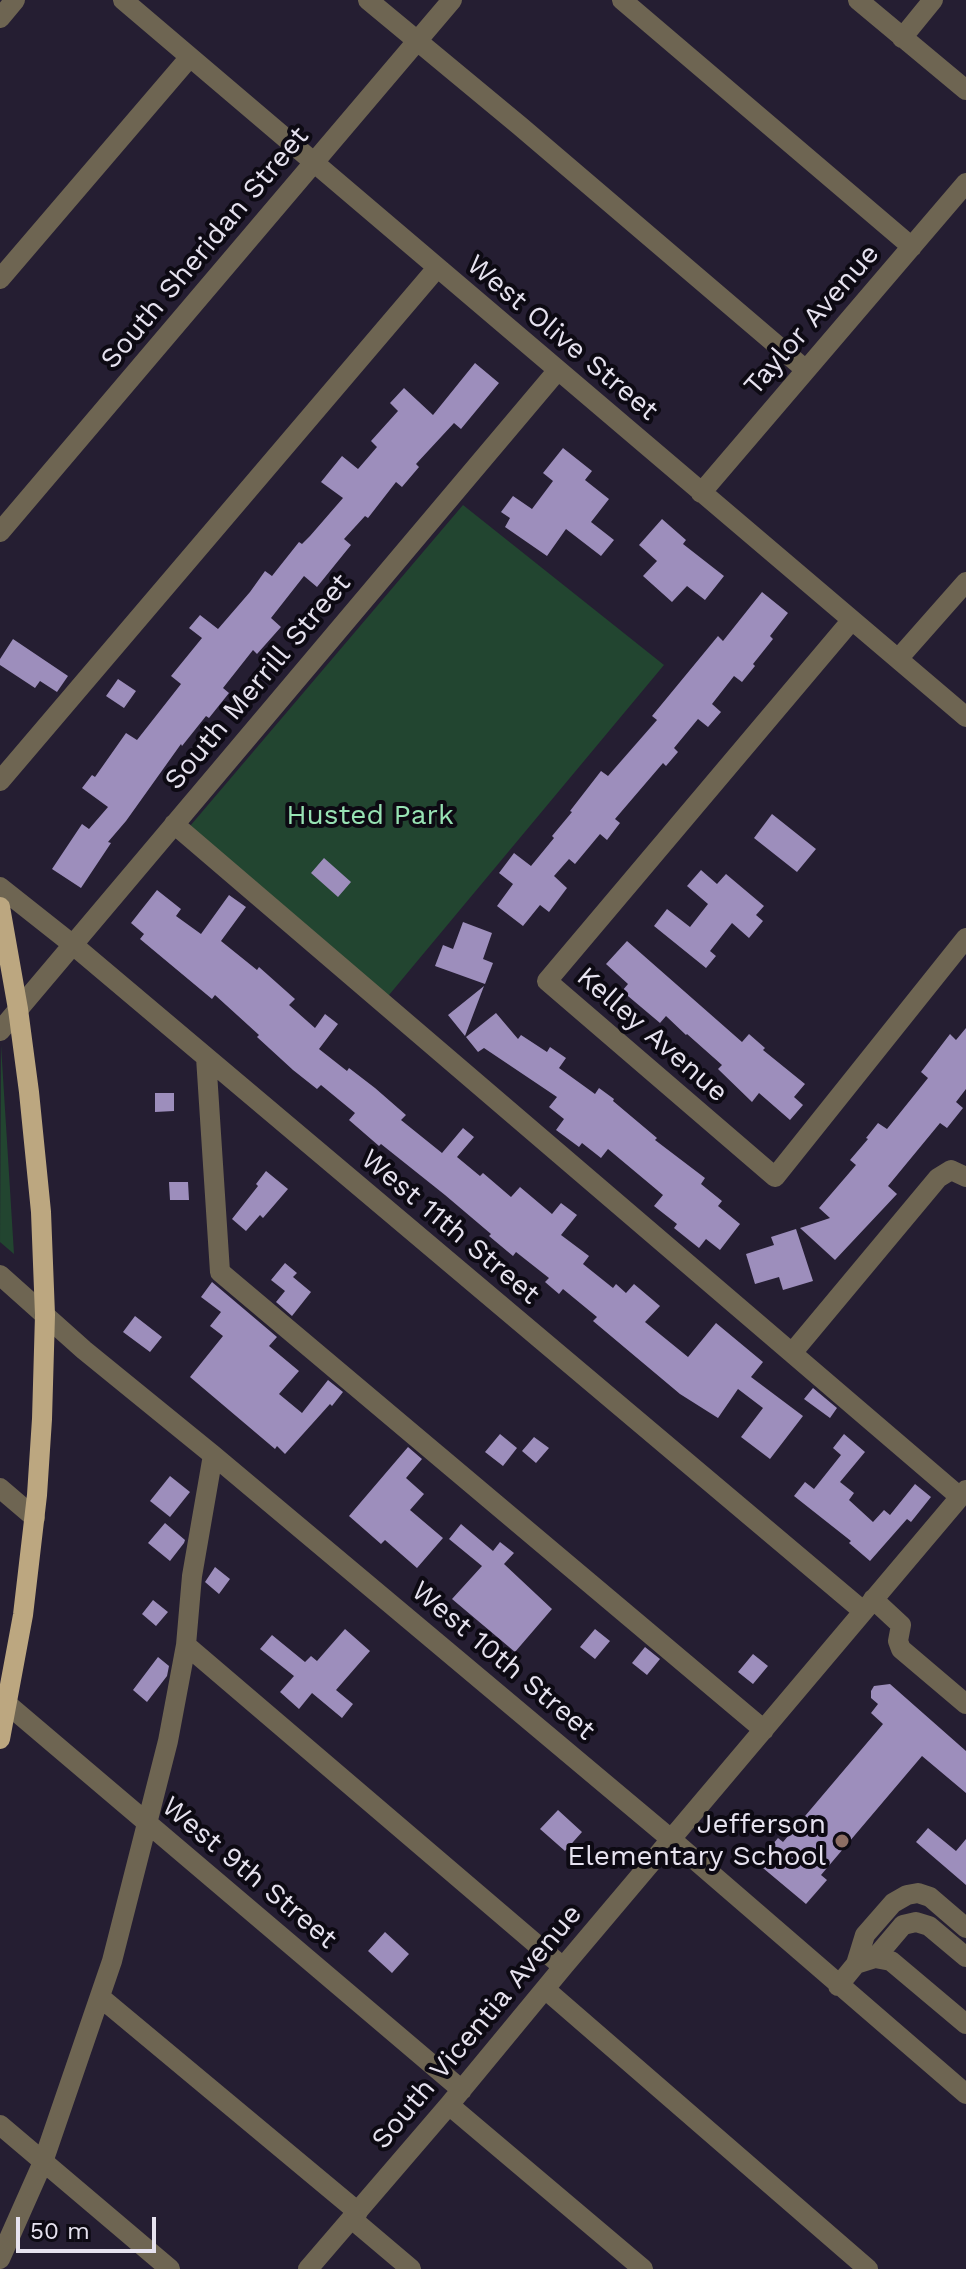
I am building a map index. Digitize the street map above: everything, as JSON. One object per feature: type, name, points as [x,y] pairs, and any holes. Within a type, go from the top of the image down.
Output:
[{"type":"main road","points":[[0,907],[18,1009],[41,1212],[45,1315],[41,1457],[35,1518],[27,1588],[4,1701],[0,1739]]},
{"type":"street","points":[[0,18],[15,0]]},
{"type":"street","name":"West Olive Street","points":[[123,0],[966,717]]},
{"type":"street","points":[[368,0],[806,370]]},
{"type":"street","name":"South Sheridan Street","points":[[0,532],[452,0]]},
{"type":"street","points":[[622,0],[912,247]]},
{"type":"street","points":[[858,0],[966,90]]},
{"type":"street","points":[[902,38],[933,0]]},
{"type":"street","points":[[0,279],[190,57]]},
{"type":"street","name":"Taylor Avenue","points":[[701,493],[966,183]]},
{"type":"street","points":[[0,781],[437,268]]},
{"type":"street","name":"South Merrill Street","points":[[0,1031],[558,370]]},
{"type":"street","points":[[898,659],[966,582]]},
{"type":"street","name":"Kelley Avenue","points":[[851,621],[547,981],[775,1177],[966,938]]},
{"type":"street","points":[[174,824],[792,1353],[963,1494]]},
{"type":"street","name":"West 11th Street","points":[[0,887],[868,1605],[901,1625],[898,1641],[901,1649],[966,1704]]},
{"type":"street","points":[[206,1057],[220,1272],[764,1730]]},
{"type":"street","points":[[792,1353],[938,1178],[951,1170],[966,1177]]},
{"type":"street","name":"West 10th Street","points":[[0,1276],[84,1350],[672,1840],[966,2094]]},
{"type":"street","points":[[0,2259],[43,2162],[112,1961],[168,1741],[186,1645],[192,1576],[213,1455]]},
{"type":"street","points":[[0,1488],[35,1518]]},
{"type":"street","name":"South Vicentia Avenue","points":[[308,2269],[456,2098],[963,1494]]},
{"type":"street","points":[[186,1645],[563,1967]]},
{"type":"street","name":"West 9th Street","points":[[4,1701],[148,1824],[643,2269]]},
{"type":"street","points":[[866,1961],[865,1935],[893,1903],[907,1895],[918,1893],[930,1897],[966,1928]]},
{"type":"street","points":[[838,1986],[903,1925],[916,1922],[929,1926],[966,1957]]},
{"type":"street","points":[[866,1961],[891,1961],[966,2024]]},
{"type":"street","points":[[545,1989],[868,2269]]},
{"type":"street","points":[[100,1997],[355,2215],[411,2269]]},
{"type":"street","points":[[0,2125],[170,2269]]},
{"type":"green space","name":"Husted Park","points":[[463,505],[664,665],[379,1007],[179,839]]},
{"type":"green space","points":[[1,1045],[14,1254],[0,1242]]},
{"type":"building","points":[[475,363],[499,383],[461,429],[454,423],[416,464],[419,467],[402,487],[396,482],[368,518],[365,516],[344,539],[351,545],[317,587],[304,576],[271,618],[281,627],[257,654],[253,650],[223,688],[229,693],[209,718],[206,716],[181,744],[108,842],[111,843],[81,888],[52,869],[82,824],[89,829],[108,807],[82,788],[92,775],[95,777],[126,733],[137,740],[181,684],[171,676],[202,638],[189,628],[200,615],[218,629],[265,571],[272,576],[299,542],[302,544],[310,536],[343,498],[321,482],[342,456],[358,469],[377,447],[371,441],[398,411],[390,403],[404,388],[433,415]]},
{"type":"building","points":[[563,448],[592,471],[585,480],[609,499],[591,522],[614,540],[601,556],[566,529],[547,556],[505,527],[510,518],[501,512],[513,496],[532,509],[553,481],[543,473]]},
{"type":"building","points":[[662,519],[686,540],[683,544],[724,576],[705,600],[687,586],[672,602],[643,576],[657,561],[639,545]]},
{"type":"building","points":[[762,592],[788,613],[742,682],[734,676],[712,704],[721,712],[708,727],[698,719],[674,748],[678,752],[666,766],[663,763],[615,819],[620,823],[607,840],[600,834],[575,864],[569,859],[554,876],[567,888],[549,912],[540,905],[523,926],[497,906],[513,884],[499,873],[514,853],[531,866],[601,771],[608,776],[657,720],[652,716],[718,636],[723,641]]},
{"type":"building","points":[[13,639],[68,676],[57,692],[40,681],[35,688],[0,665],[0,659]]},
{"type":"building","points":[[118,679],[136,691],[124,708],[106,696]]},
{"type":"building","points":[[772,814],[816,849],[797,872],[754,838]]},
{"type":"building","points":[[324,858],[351,882],[338,897],[311,873]]},
{"type":"building","points":[[701,870],[717,884],[726,874],[764,906],[756,915],[763,921],[749,938],[732,923],[710,951],[716,956],[706,968],[654,926],[667,909],[690,927],[708,904],[687,886]]},
{"type":"building","points":[[157,890],[181,909],[176,916],[201,934],[229,895],[246,907],[221,941],[257,970],[259,967],[295,999],[289,1005],[315,1028],[325,1014],[338,1024],[319,1049],[375,1088],[406,1115],[401,1120],[442,1153],[463,1128],[474,1137],[457,1157],[480,1176],[483,1173],[511,1197],[520,1187],[552,1214],[561,1203],[577,1215],[561,1235],[589,1256],[583,1264],[613,1288],[616,1284],[626,1293],[634,1284],[660,1306],[645,1322],[688,1357],[716,1323],[763,1362],[751,1377],[803,1416],[770,1459],[741,1437],[763,1408],[738,1389],[718,1418],[680,1394],[593,1321],[597,1317],[563,1289],[559,1294],[545,1282],[549,1278],[516,1252],[513,1256],[445,1195],[381,1144],[379,1146],[349,1120],[355,1113],[321,1085],[317,1089],[293,1070],[215,995],[212,999],[140,939],[144,934],[131,923]]},
{"type":"building","points":[[463,922],[492,933],[483,959],[493,963],[485,984],[435,966],[443,945],[453,949]]},
{"type":"building","points":[[627,941],[742,1042],[749,1034],[765,1048],[763,1050],[805,1084],[794,1097],[803,1105],[790,1120],[759,1093],[752,1102],[718,1069],[722,1065],[666,1016],[660,1023],[622,991],[628,984],[606,964]]},
{"type":"building","points":[[484,986],[465,1036],[448,1015]]},
{"type":"building","points":[[496,1013],[518,1039],[521,1035],[547,1052],[550,1047],[566,1058],[559,1068],[595,1094],[599,1088],[614,1099],[657,1138],[655,1140],[705,1178],[701,1184],[722,1201],[718,1206],[740,1224],[720,1250],[706,1239],[699,1248],[674,1228],[677,1224],[654,1206],[663,1195],[608,1149],[601,1158],[582,1143],[579,1147],[556,1130],[564,1119],[549,1107],[557,1097],[484,1048],[478,1052],[466,1037]]},
{"type":"building","points":[[966,1028],[966,1089],[956,1102],[963,1108],[947,1128],[940,1123],[888,1186],[897,1194],[835,1260],[800,1228],[830,1218],[819,1208],[856,1165],[850,1160],[878,1123],[887,1129],[928,1078],[921,1072],[950,1034],[956,1040]]},
{"type":"building","points":[[155,1093],[174,1093],[174,1111],[155,1112]]},
{"type":"building","points":[[266,1171],[288,1189],[263,1218],[260,1215],[246,1231],[232,1219]]},
{"type":"building","points":[[169,1182],[188,1182],[189,1200],[170,1200]]},
{"type":"building","points":[[796,1229],[813,1281],[783,1290],[779,1277],[755,1284],[746,1254],[774,1245],[771,1237]]},
{"type":"building","points":[[285,1263],[297,1273],[293,1277],[311,1292],[292,1316],[276,1302],[285,1291],[271,1280]]},
{"type":"building","points":[[212,1282],[277,1337],[269,1346],[299,1371],[279,1394],[302,1413],[328,1380],[343,1392],[285,1454],[277,1446],[275,1449],[190,1377],[223,1336],[210,1326],[221,1312],[201,1297]]},
{"type":"building","points":[[135,1316],[162,1337],[150,1352],[123,1332]]},
{"type":"building","points":[[813,1388],[837,1408],[830,1418],[804,1399]]},
{"type":"building","points":[[500,1434],[517,1448],[503,1466],[485,1452]]},
{"type":"building","points":[[844,1434],[865,1452],[840,1482],[854,1493],[849,1500],[873,1522],[884,1510],[890,1515],[915,1484],[931,1497],[911,1522],[907,1519],[870,1561],[849,1543],[851,1541],[794,1496],[805,1482],[814,1489],[841,1455],[833,1448]]},
{"type":"building","points":[[534,1437],[549,1448],[536,1463],[522,1451]]},
{"type":"building","points":[[408,1447],[422,1459],[406,1478],[424,1494],[410,1510],[443,1538],[417,1568],[385,1540],[381,1544],[349,1516]]},
{"type":"building","points":[[170,1476],[190,1492],[170,1517],[150,1501]]},
{"type":"building","points":[[165,1523],[185,1540],[170,1561],[148,1543]]},
{"type":"building","points":[[461,1524],[493,1551],[500,1542],[514,1553],[504,1564],[552,1609],[515,1652],[452,1599],[482,1566],[449,1539]]},
{"type":"building","points":[[215,1567],[230,1579],[219,1594],[205,1582]]},
{"type":"building","points":[[153,1600],[168,1612],[156,1626],[142,1614]]},
{"type":"building","points":[[345,1629],[370,1651],[336,1690],[353,1704],[342,1718],[312,1693],[299,1709],[280,1692],[294,1676],[260,1649],[272,1635],[305,1662],[311,1656],[317,1661]]},
{"type":"building","points":[[595,1629],[610,1641],[595,1659],[580,1647]]},
{"type":"building","points":[[645,1647],[660,1659],[647,1675],[632,1663]]},
{"type":"building","points":[[753,1654],[768,1666],[753,1684],[738,1672]]},
{"type":"building","points":[[158,1657],[169,1666],[167,1676],[147,1702],[133,1690]]},
{"type":"building","points":[[890,1684],[966,1751],[966,1793],[922,1756],[821,1875],[827,1880],[806,1904],[757,1863],[778,1838],[783,1842],[883,1724],[871,1713],[878,1704],[871,1698],[871,1691],[874,1686]]},
{"type":"building","points":[[558,1810],[582,1832],[565,1851],[540,1829]]},
{"type":"building","points":[[928,1828],[956,1851],[966,1839],[966,1885],[916,1842]]},
{"type":"building","points":[[385,1932],[409,1954],[392,1973],[368,1951]]},
{"type":"place","name":"Jefferson Elementary School","points":[[842,1841]]}]
